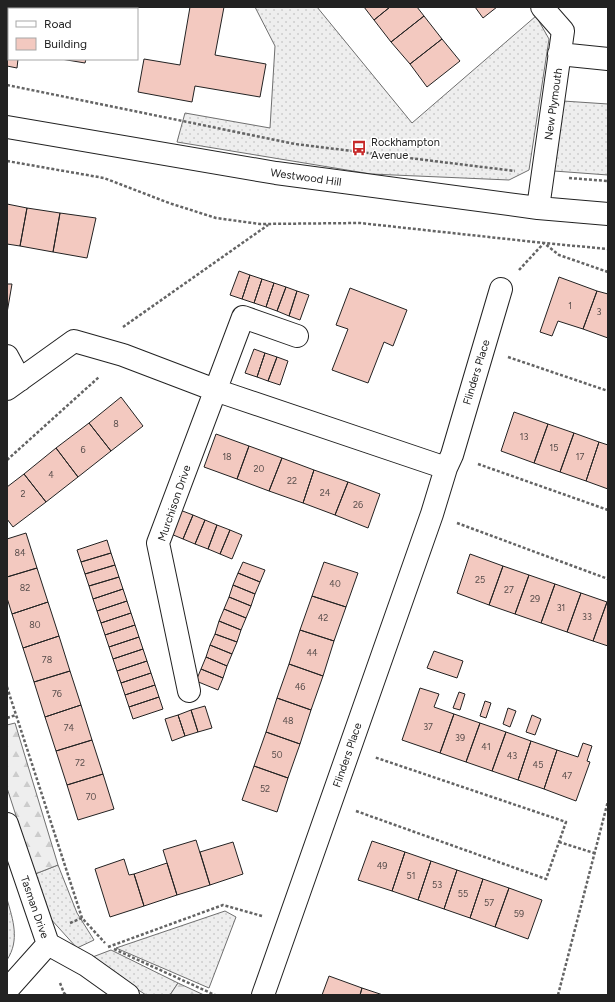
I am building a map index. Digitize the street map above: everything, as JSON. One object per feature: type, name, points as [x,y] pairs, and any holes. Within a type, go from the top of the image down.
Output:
[{"type":"street","name":"New Plymouth","points":[[538,208],[562,31],[542,7]]},
{"type":"street","points":[[559,54],[608,59]]},
{"type":"street","name":"Westwood Hill","points":[[7,127],[276,174],[538,208],[608,214]]},
{"type":"street","name":"Flinders Place","points":[[263,995],[432,514],[501,289]]},
{"type":"street","name":"Murchison Drive","points":[[189,691],[158,542],[243,317],[297,336]]},
{"type":"street","points":[[7,356],[14,385],[74,341],[123,355],[215,390],[449,462]]},
{"type":"street","name":"Tasman Drive","points":[[7,824],[48,944],[86,965],[128,995]]},
{"type":"street","points":[[7,990],[48,944]]},
{"type":"path","points":[[7,84],[295,144],[608,182]]},
{"type":"path","points":[[7,161],[104,178],[169,203],[216,218],[260,224],[360,223],[608,249]]},
{"type":"path","points":[[95,347],[269,224]]},
{"type":"path","points":[[544,243],[559,255],[608,272]]},
{"type":"path","points":[[501,289],[544,243]]},
{"type":"path","points":[[7,460],[123,355]]},
{"type":"path","points":[[504,355],[608,391]]},
{"type":"path","points":[[449,462],[608,510]]},
{"type":"path","points":[[432,514],[608,579]]},
{"type":"path","points":[[7,687],[82,918],[109,947],[215,995]]},
{"type":"path","points":[[7,718],[16,715]]},
{"type":"path","points":[[365,814],[546,879],[566,822],[387,761]]},
{"type":"path","points":[[558,995],[608,801]]},
{"type":"path","points":[[559,842],[594,853]]},
{"type":"path","points":[[74,959],[223,905],[246,912]]},
{"type":"green space","points":[[255,7],[317,7],[412,123],[536,16],[549,39],[529,170],[509,180],[371,174],[177,142],[185,113],[270,128],[275,46]]},
{"type":"green space","points":[[563,101],[608,104],[608,175],[554,171]]},
{"type":"green space","points":[[15,723],[58,865],[35,874],[7,788],[7,725]]},
{"type":"green space","points":[[58,865],[77,913],[94,940],[77,948],[49,917],[35,874]]},
{"type":"green space","points":[[7,899],[13,922],[14,937],[11,952],[7,960]]},
{"type":"green space","points":[[225,911],[236,917],[209,988],[116,948]]},
{"type":"green space","points":[[111,950],[178,983],[170,995],[146,995],[90,958]]},
{"type":"green space","points":[[178,983],[204,995],[170,995]]},
{"type":"building","points":[[8,7],[43,7],[8,8],[8,60],[18,60],[17,68],[7,66]]},
{"type":"building","points":[[190,7],[224,7],[215,55],[266,64],[260,97],[195,86],[192,102],[138,92],[144,59],[180,65]]},
{"type":"building","points":[[364,7],[390,7],[374,20]]},
{"type":"building","points":[[390,7],[417,7],[424,16],[391,42],[374,20]]},
{"type":"building","points":[[475,7],[497,7],[483,18]]},
{"type":"building","points":[[424,16],[442,39],[410,64],[391,42]]},
{"type":"building","points":[[442,39],[460,61],[427,87],[410,64]]},
{"type":"building","points":[[67,60],[86,60],[85,63]]},
{"type":"building","points":[[7,204],[27,208],[20,246],[7,244]]},
{"type":"building","points":[[27,208],[60,213],[53,252],[20,246]]},
{"type":"building","points":[[60,213],[96,218],[87,258],[53,252]]},
{"type":"building","points":[[239,271],[250,275],[242,299],[230,295]]},
{"type":"building","points":[[250,275],[262,279],[254,303],[242,299]]},
{"type":"building","points":[[559,277],[597,291],[583,329],[558,321],[552,336],[540,332]]},
{"type":"building","points":[[262,279],[274,283],[266,307],[254,303]]},
{"type":"building","points":[[274,283],[286,287],[277,311],[266,307]]},
{"type":"building","points":[[7,284],[12,284],[7,313]]},
{"type":"building","points":[[286,287],[297,291],[289,316],[277,311]]},
{"type":"building","points":[[350,288],[407,310],[393,346],[384,342],[368,383],[332,370],[348,329],[336,325]]},
{"type":"building","points":[[297,291],[309,295],[300,320],[289,316]]},
{"type":"building","points":[[597,291],[608,294],[608,338],[583,329]]},
{"type":"building","points":[[254,349],[265,353],[257,377],[245,373]]},
{"type":"building","points":[[265,353],[277,357],[268,381],[257,377]]},
{"type":"building","points":[[277,357],[288,361],[280,385],[268,381]]},
{"type":"building","points":[[121,397],[143,426],[111,451],[89,423]]},
{"type":"building","points":[[514,412],[548,424],[534,463],[501,451]]},
{"type":"building","points":[[89,423],[111,451],[78,477],[56,448]]},
{"type":"building","points":[[548,424],[574,433],[560,472],[534,463]]},
{"type":"building","points":[[574,433],[599,442],[586,481],[560,472]]},
{"type":"building","points":[[216,434],[249,446],[237,479],[204,467]]},
{"type":"building","points":[[599,442],[608,445],[608,489],[586,481]]},
{"type":"building","points":[[249,446],[282,458],[269,491],[237,479]]},
{"type":"building","points":[[56,448],[78,477],[46,502],[24,474]]},
{"type":"building","points":[[282,458],[314,470],[303,503],[269,491]]},
{"type":"building","points":[[314,470],[348,482],[335,515],[303,503]]},
{"type":"building","points":[[24,474],[46,502],[13,527],[7,519],[7,487]]},
{"type":"building","points":[[348,482],[380,494],[368,528],[335,515]]},
{"type":"building","points":[[180,510],[193,515],[183,539],[171,534]]},
{"type":"building","points":[[193,515],[205,520],[195,544],[183,539]]},
{"type":"building","points":[[205,520],[217,525],[208,549],[195,544]]},
{"type":"building","points":[[217,525],[230,530],[220,554],[208,549]]},
{"type":"building","points":[[230,530],[242,535],[232,559],[220,554]]},
{"type":"building","points":[[26,533],[37,568],[7,577],[7,539]]},
{"type":"building","points":[[107,540],[111,553],[81,562],[77,550]]},
{"type":"building","points":[[111,553],[115,565],[85,574],[81,562]]},
{"type":"building","points":[[470,554],[503,566],[489,605],[457,593]]},
{"type":"building","points":[[243,562],[265,570],[260,582],[238,573]]},
{"type":"building","points":[[324,562],[358,573],[346,607],[312,596]]},
{"type":"building","points":[[115,565],[119,577],[89,586],[85,574]]},
{"type":"building","points":[[503,566],[529,575],[515,614],[489,605]]},
{"type":"building","points":[[37,568],[48,602],[12,614],[7,598],[7,577]]},
{"type":"building","points":[[238,573],[260,582],[255,594],[233,585]]},
{"type":"building","points":[[529,575],[555,584],[541,623],[515,614]]},
{"type":"building","points":[[119,577],[123,589],[93,599],[89,586]]},
{"type":"building","points":[[555,584],[581,593],[567,632],[541,623]]},
{"type":"building","points":[[233,585],[255,594],[251,606],[229,597]]},
{"type":"building","points":[[123,589],[127,601],[97,611],[93,599]]},
{"type":"building","points":[[581,593],[607,602],[593,641],[567,632]]},
{"type":"building","points":[[312,596],[346,607],[334,641],[300,630]]},
{"type":"building","points":[[229,597],[251,606],[246,618],[224,609]]},
{"type":"building","points":[[127,601],[131,613],[101,623],[97,611]]},
{"type":"building","points":[[48,602],[59,636],[23,648],[12,614]]},
{"type":"building","points":[[608,602],[608,646],[593,641]]},
{"type":"building","points":[[224,609],[246,618],[241,630],[219,621]]},
{"type":"building","points":[[131,613],[135,625],[105,635],[101,623]]},
{"type":"building","points":[[219,621],[241,630],[237,642],[215,634]]},
{"type":"building","points":[[135,625],[139,637],[109,647],[105,635]]},
{"type":"building","points":[[300,630],[334,641],[323,676],[289,664]]},
{"type":"building","points":[[215,634],[237,642],[232,654],[210,645]]},
{"type":"building","points":[[59,636],[70,671],[34,682],[23,648]]},
{"type":"building","points":[[139,637],[143,649],[113,659],[109,647]]},
{"type":"building","points":[[210,645],[232,654],[227,666],[206,657]]},
{"type":"building","points":[[143,649],[147,661],[117,671],[113,659]]},
{"type":"building","points":[[434,651],[463,661],[457,678],[427,668]]},
{"type":"building","points":[[206,657],[227,666],[223,678],[201,669]]},
{"type":"building","points":[[147,661],[151,673],[121,683],[117,671]]},
{"type":"building","points":[[289,664],[323,676],[311,710],[277,698]]},
{"type":"building","points":[[201,669],[223,678],[218,690],[196,681]]},
{"type":"building","points":[[70,671],[81,705],[45,717],[34,682]]},
{"type":"building","points":[[151,673],[155,685],[125,695],[121,683]]},
{"type":"building","points":[[155,685],[159,697],[129,707],[125,695]]},
{"type":"building","points":[[420,688],[439,694],[434,707],[454,714],[440,753],[402,740]]},
{"type":"building","points":[[459,692],[465,694],[460,710],[453,708]]},
{"type":"building","points":[[159,697],[163,709],[133,719],[129,707]]},
{"type":"building","points":[[277,698],[311,710],[300,744],[266,732]]},
{"type":"building","points":[[485,701],[491,703],[486,718],[480,716]]},
{"type":"building","points":[[81,705],[92,740],[56,751],[45,717]]},
{"type":"building","points":[[205,706],[212,728],[198,732],[191,710]]},
{"type":"building","points":[[508,708],[516,711],[510,727],[503,724]]},
{"type":"building","points":[[191,710],[198,732],[185,736],[178,715]]},
{"type":"building","points":[[454,714],[480,723],[466,762],[440,753]]},
{"type":"building","points":[[178,715],[185,736],[172,741],[165,719]]},
{"type":"building","points":[[532,715],[541,719],[535,735],[526,732]]},
{"type":"building","points":[[480,723],[506,732],[492,771],[466,762]]},
{"type":"building","points":[[266,732],[300,744],[288,778],[254,766]]},
{"type":"building","points":[[506,732],[531,741],[518,780],[492,771]]},
{"type":"building","points":[[92,740],[103,774],[67,785],[56,751]]},
{"type":"building","points":[[531,741],[557,750],[544,789],[518,780]]},
{"type":"building","points":[[583,743],[592,746],[587,761],[590,762],[576,801],[544,789],[557,750],[578,757]]},
{"type":"building","points":[[254,766],[288,778],[277,812],[242,800]]},
{"type":"building","points":[[103,774],[114,809],[78,820],[67,785]]},
{"type":"building","points":[[196,840],[210,885],[177,895],[163,850]]},
{"type":"building","points":[[372,841],[405,852],[392,891],[358,880]]},
{"type":"building","points":[[233,842],[243,874],[210,885],[200,852]]},
{"type":"building","points":[[405,852],[431,861],[418,900],[392,891]]},
{"type":"building","points":[[124,859],[129,875],[134,874],[144,906],[110,917],[95,869]]},
{"type":"building","points":[[431,861],[457,870],[444,909],[418,900]]},
{"type":"building","points":[[167,863],[177,895],[144,906],[134,874]]},
{"type":"building","points":[[457,870],[483,879],[470,918],[444,909]]},
{"type":"building","points":[[483,879],[509,888],[495,927],[470,918]]},
{"type":"building","points":[[509,888],[542,900],[528,939],[495,927]]},
{"type":"building","points":[[329,976],[362,988],[360,995],[322,995]]},
{"type":"building","points":[[362,988],[383,995],[360,995]]},
{"type":"place","name":"Rockhampton Avenue","points":[[359,148]]}]
